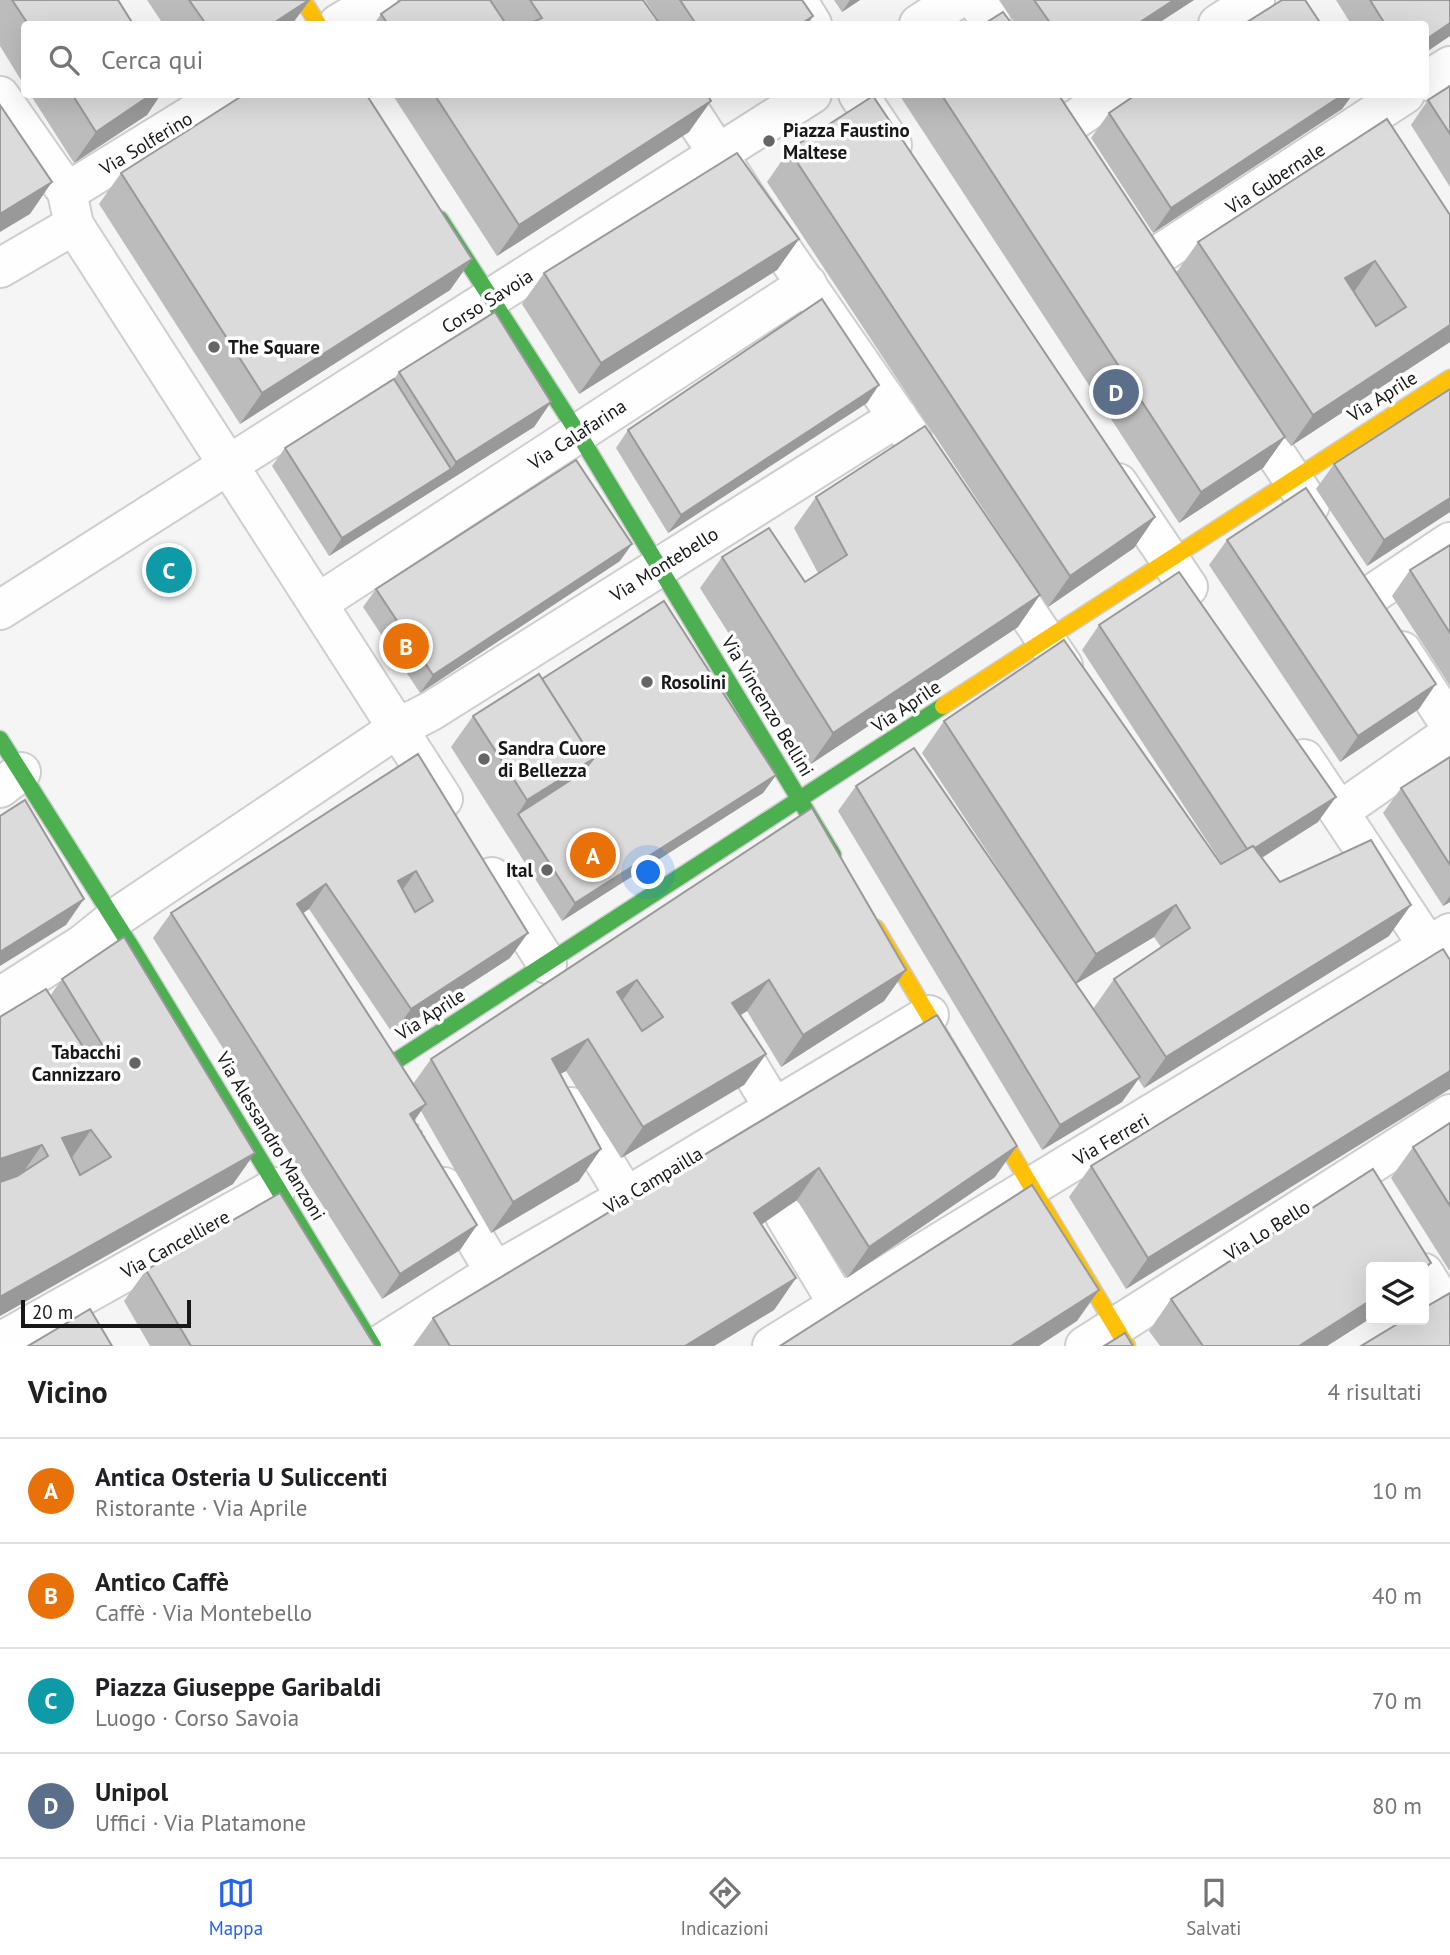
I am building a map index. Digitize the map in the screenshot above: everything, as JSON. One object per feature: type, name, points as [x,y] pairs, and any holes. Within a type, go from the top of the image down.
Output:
[{"type":"street","points":[[303,0],[316,21]]},
{"type":"street","points":[[343,21],[378,0]]},
{"type":"street","points":[[797,0],[811,21]]},
{"type":"street","points":[[924,21],[956,0]]},
{"type":"street","points":[[976,0],[990,21]]},
{"type":"street","points":[[1223,21],[1255,0]]},
{"type":"street","points":[[1429,79],[1450,66]]},
{"type":"street","points":[[0,96],[70,208],[243,457],[414,720],[422,765],[547,964]]},
{"type":"street","name":"Via Solferino","points":[[0,268],[70,208],[179,107],[212,98]]},
{"type":"street","points":[[682,98],[718,156],[934,472]]},
{"type":"street","name":"Corso Savoia","points":[[0,610],[806,98]]},
{"type":"street","points":[[1080,164],[1050,117],[1102,98]]},
{"type":"street","name":"Via Gubernale","points":[[1146,262],[1366,105],[1391,98]]},
{"type":"street","points":[[864,104],[909,171]]},
{"type":"street","points":[[1366,105],[1394,150]]},
{"type":"street","name":"Via Vincenzo Bellini","points":[[433,208],[578,433],[843,872]]},
{"type":"street","points":[[1124,230],[1169,297]]},
{"type":"street","name":"Via Calafarina","points":[[333,594],[807,285]]},
{"type":"street","points":[[1223,376],[1326,532]]},
{"type":"street","name":"Via Aprile","points":[[355,1022],[385,1068],[800,800],[903,749],[1045,639],[1168,557],[1450,378]]},
{"type":"street","name":"Via Montebello","points":[[0,997],[83,944],[123,933],[414,720],[898,417]]},
{"type":"street","points":[[1099,455],[1207,615]]},
{"type":"street","points":[[978,539],[1082,696]]},
{"type":"street","points":[[1368,597],[1450,542]]},
{"type":"street","points":[[1347,565],[1450,725]]},
{"type":"street","points":[[1285,730],[1340,811],[1440,939],[1450,979]]},
{"type":"street","points":[[1340,811],[1450,734]]},
{"type":"street","name":"Via Alessandro Manzoni","points":[[0,739],[11,780],[123,933],[276,1187],[376,1346]]},
{"type":"street","points":[[872,920],[1030,1187],[1109,1339]]},
{"type":"street","name":"Via Ferreri","points":[[772,1346],[1440,939]]},
{"type":"street","name":"Via Campailla","points":[[376,1346],[495,1272],[626,1198],[929,1015]]},
{"type":"street","points":[[729,1034],[774,1108]]},
{"type":"street","points":[[1128,1082],[1151,1116]]},
{"type":"street","points":[[558,1086],[626,1198]]},
{"type":"street","name":"Via Lo Bello","points":[[1109,1339],[1360,1171],[1450,1115]]},
{"type":"street","points":[[425,1154],[495,1272]]},
{"type":"street","points":[[1360,1171],[1380,1203]]},
{"type":"street","name":"Via Cancelliere","points":[[0,1342],[90,1311],[276,1187]]},
{"type":"street","points":[[785,1216],[838,1304]]},
{"type":"building","points":[[12,0],[118,0],[131,21],[26,21]]},
{"type":"building","points":[[189,0],[309,0],[277,21],[204,21]]},
{"type":"building","points":[[401,0],[490,0],[504,21],[386,21],[381,14]]},
{"type":"building","points":[[530,0],[643,0],[658,21],[535,21],[542,18]]},
{"type":"building","points":[[680,0],[802,0],[813,16],[806,21],[694,21]]},
{"type":"building","points":[[1034,0],[1174,0],[1142,21],[1049,21]]},
{"type":"building","points":[[1282,0],[1305,0],[1319,21],[1249,21]]},
{"type":"building","points":[[1370,0],[1450,0],[1450,23],[1429,37],[1429,21],[1383,21]]},
{"type":"building","points":[[1003,12],[1010,21],[989,21]]},
{"type":"building","points":[[1450,86],[1450,134],[1428,100]]},
{"type":"building","points":[[75,98],[146,98],[96,132]]},
{"type":"building","points":[[239,98],[369,98],[472,259],[262,393],[121,173]]},
{"type":"building","points":[[437,98],[709,98],[711,101],[519,225]]},
{"type":"building","points":[[870,98],[874,98],[1155,517],[1070,576],[789,150]]},
{"type":"building","points":[[944,98],[1061,98],[1285,437],[1201,492]]},
{"type":"building","points":[[1131,98],[1338,98],[1171,208],[1109,113]]},
{"type":"building","points":[[0,105],[52,182],[0,214]]},
{"type":"building","points":[[1387,119],[1450,215],[1450,325],[1313,415],[1198,242]],"holes":[[[1375,261],[1406,307],[1376,326],[1345,278]]]},
{"type":"building","points":[[737,153],[799,239],[601,363],[544,273]]},
{"type":"building","points":[[822,299],[879,385],[681,515],[628,430]]},
{"type":"building","points":[[495,312],[551,402],[456,462],[399,372]]},
{"type":"building","points":[[394,379],[451,469],[342,538],[285,448]]},
{"type":"building","points":[[1450,389],[1450,498],[1384,540],[1334,464]]},
{"type":"building","points":[[925,426],[1040,595],[833,733],[722,557],[769,528],[805,582],[847,555],[816,497]]},
{"type":"building","points":[[576,460],[632,544],[433,675],[376,589]]},
{"type":"building","points":[[1306,488],[1436,684],[1358,736],[1227,540]]},
{"type":"building","points":[[1450,545],[1450,633],[1410,570]]},
{"type":"building","points":[[1179,572],[1336,797],[1255,848],[1253,846],[1247,849],[1099,625]]},
{"type":"building","points":[[664,601],[776,775],[575,903],[518,814],[583,772],[593,759],[542,679]]},
{"type":"building","points":[[1064,640],[1221,864],[1253,846],[1280,882],[1371,840],[1411,905],[1166,1057],[1114,979],[1190,928],[1176,905],[1096,954],[944,721]]},
{"type":"building","points":[[539,674],[593,759],[527,800],[473,716]]},
{"type":"building","points":[[914,748],[1140,1077],[1060,1125],[856,786]]},
{"type":"building","points":[[418,754],[528,933],[411,1009],[326,884],[297,904],[426,1104],[410,1114],[477,1225],[400,1274],[171,913]],"holes":[[[416,871],[433,901],[415,912],[398,881]]]},
{"type":"building","points":[[1450,757],[1450,865],[1401,788]]},
{"type":"building","points":[[25,800],[84,899],[0,952],[0,816]]},
{"type":"building","points":[[812,808],[906,970],[803,1035],[769,980],[732,1003],[766,1054],[643,1127],[588,1039],[552,1059],[601,1149],[513,1202],[431,1059]],"holes":[[[637,980],[663,1017],[642,1031],[617,992]]]},
{"type":"building","points":[[124,937],[255,1153],[0,1297],[0,1182],[17,1176],[48,1156],[42,1145],[0,1159],[0,1017],[46,989],[87,1053],[103,1046],[62,979]],"holes":[[[91,1130],[111,1157],[80,1175],[62,1138]]]},
{"type":"building","points":[[1443,949],[1450,960],[1450,1071],[1148,1258],[1091,1166]]},
{"type":"building","points":[[937,1015],[1017,1146],[869,1247],[819,1168],[754,1213],[796,1278],[685,1346],[450,1346],[433,1318]]},
{"type":"building","points":[[1450,1123],[1450,1206],[1413,1147]]},
{"type":"building","points":[[1373,1169],[1431,1263],[1366,1262],[1366,1303],[1299,1346],[1203,1346],[1171,1299]]},
{"type":"building","points":[[1032,1185],[1099,1290],[1011,1346],[780,1346]]},
{"type":"building","points":[[280,1193],[375,1346],[191,1346],[146,1270]]},
{"type":"building","points":[[1450,1293],[1450,1346],[1361,1346],[1396,1325],[1429,1325],[1429,1305]]},
{"type":"building","points":[[90,1309],[112,1346],[28,1346]]},
{"type":"building","points":[[1125,1333],[1133,1346],[1104,1346]]},
{"type":"traffic: fast","points":[[440,219],[578,433],[833,855]]},
{"type":"traffic: fast","points":[[365,1037],[385,1068],[943,706]]},
{"type":"traffic: fast","points":[[0,739],[132,948],[373,1346]]},
{"type":"traffic: slow","points":[[303,0],[316,21]]},
{"type":"traffic: slow","points":[[943,706],[1450,378]]},
{"type":"traffic: slow","points":[[876,928],[1127,1346]]},
{"type":"place","name":"Piazza Faustino Maltese","points":[[769,141]]},
{"type":"place","name":"The Square","points":[[214,347]]},
{"type":"place","name":"Unipol","points":[[1116,392]]},
{"type":"place","name":"Piazza Giuseppe Garibaldi","points":[[169,570]]},
{"type":"place","name":"Antico Caffè","points":[[406,646]]},
{"type":"place","name":"Rosolini","points":[[647,682]]},
{"type":"place","name":"Sandra Cuore di Bellezza","points":[[484,759]]},
{"type":"place","name":"Antica Osteria U Suliccenti","points":[[593,855]]},
{"type":"place","name":"Ital","points":[[547,870]]},
{"type":"place","name":"Tabacchi Cannizzaro","points":[[135,1063]]}]
